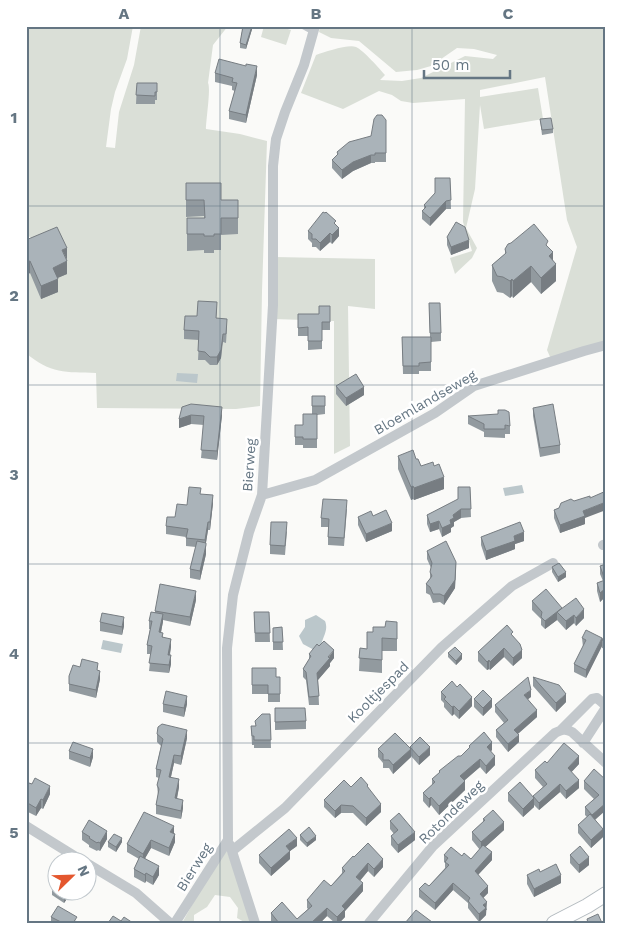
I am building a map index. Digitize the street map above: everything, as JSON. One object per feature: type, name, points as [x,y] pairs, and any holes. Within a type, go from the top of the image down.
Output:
[{"type":"main road","points":[[554,923],[606,894]]},
{"type":"street","name":"Bierweg","points":[[175,923],[228,840],[226,648],[233,595],[249,532],[262,495],[273,305],[272,166],[276,139],[304,66],[314,29]]},
{"type":"street","name":"Bloemlandseweg","points":[[262,495],[314,480],[435,413],[474,386],[584,351],[606,346]]},
{"type":"street","name":"Kooltjespad","points":[[232,851],[285,808],[442,647],[512,586],[553,563]]},
{"type":"street","name":"Rotondeweg","points":[[369,923],[433,846],[540,747],[561,730],[592,699],[597,698],[605,705],[606,709],[583,743]]},
{"type":"street","points":[[561,730],[572,732],[606,763]]},
{"type":"street","points":[[26,826],[68,852]]},
{"type":"street","points":[[228,840],[255,923]]},
{"type":"street","points":[[98,870],[136,893],[170,923]]},
{"type":"lane","points":[[302,26],[314,29]]},
{"type":"shaded area","points":[[26,26],[133,26],[127,59],[111,109],[106,147],[115,148],[119,112],[134,65],[141,26],[228,26],[213,45],[208,83],[209,97],[206,129],[240,134],[267,141],[260,406],[236,409],[97,408],[96,373],[59,371],[43,365],[26,353],[26,254],[33,244],[31,238],[26,234]]},
{"type":"shaded area","points":[[264,26],[278,26],[291,30],[286,45],[261,37]]},
{"type":"shaded area","points":[[320,26],[606,26],[606,344],[551,359],[547,350],[577,247],[567,220],[545,77],[480,90],[480,97],[538,88],[543,119],[484,129],[480,105],[475,189],[466,228],[477,248],[472,258],[455,274],[450,258],[472,251],[463,222],[465,99],[413,103],[401,101],[392,95],[379,91],[343,109],[301,93],[316,55],[342,47],[352,46],[363,52],[385,75],[380,80],[402,81],[421,78],[465,56],[493,59],[497,55],[474,49],[457,48],[431,66],[417,70],[396,72],[359,41],[331,38],[319,32]]},
{"type":"shaded area","points":[[275,257],[375,259],[375,309],[348,306],[350,446],[334,454],[334,321],[274,319]]},
{"type":"shaded area","points":[[177,373],[198,374],[197,383],[176,381]]},
{"type":"shaded area","points":[[522,485],[524,493],[505,496],[503,488]]},
{"type":"shaded area","points":[[316,615],[325,621],[326,631],[321,647],[316,651],[303,644],[299,636],[305,627],[305,620]]},
{"type":"shaded area","points":[[103,640],[123,644],[121,653],[101,649]]},
{"type":"shaded area","points":[[227,851],[252,923],[246,923],[237,918],[238,908],[230,897],[215,895],[207,907],[194,915],[194,923],[182,923],[218,858]]},
{"type":"building","points":[[243,26],[252,26],[246,45],[240,43]]},
{"type":"building","points":[[219,59],[246,66],[246,64],[257,66],[246,115],[229,111],[237,83],[232,82],[233,78],[215,73]]},
{"type":"building","points":[[137,83],[157,83],[155,96],[136,95]]},
{"type":"building","points":[[377,115],[382,115],[386,120],[386,153],[375,153],[375,155],[353,162],[342,170],[332,160],[338,154],[337,152],[349,142],[371,136],[374,119]]},
{"type":"building","points":[[551,118],[553,129],[542,130],[540,119]]},
{"type":"building","points":[[435,178],[450,178],[451,200],[446,201],[430,218],[422,211],[426,207],[424,205],[435,193]]},
{"type":"building","points":[[186,183],[221,183],[221,200],[238,200],[238,218],[221,218],[221,234],[204,236],[204,234],[187,234],[187,218],[205,218],[204,200],[186,200]]},
{"type":"building","points":[[323,212],[326,212],[336,221],[334,223],[339,228],[332,235],[330,233],[320,243],[316,239],[312,239],[312,234],[308,231]]},
{"type":"building","points":[[456,222],[465,227],[469,240],[451,247],[447,237]]},
{"type":"building","points":[[534,224],[548,241],[546,245],[553,252],[549,256],[556,264],[541,278],[531,266],[513,281],[512,279],[510,281],[497,276],[492,265],[506,253],[505,249],[508,244]]},
{"type":"building","points":[[57,227],[67,248],[62,250],[67,261],[53,268],[58,279],[41,286],[30,261],[26,262],[26,240]]},
{"type":"building","points":[[198,301],[217,302],[216,318],[227,319],[226,334],[223,334],[221,350],[217,357],[210,357],[205,352],[198,351],[199,331],[184,330],[185,316],[197,316]]},
{"type":"building","points":[[429,303],[440,303],[441,333],[430,333]]},
{"type":"building","points":[[319,306],[330,306],[330,322],[322,322],[322,341],[308,341],[308,327],[298,328],[298,314],[319,314]]},
{"type":"building","points":[[402,337],[431,337],[431,362],[419,363],[419,366],[403,366]]},
{"type":"building","points":[[356,374],[364,387],[346,398],[336,386]]},
{"type":"building","points":[[312,396],[325,396],[325,406],[312,406]]},
{"type":"building","points":[[191,404],[222,407],[217,451],[201,450],[204,416],[191,415],[179,419],[182,407]]},
{"type":"building","points":[[553,404],[560,445],[540,448],[533,408]]},
{"type":"building","points":[[498,410],[509,412],[510,426],[505,425],[505,429],[484,429],[484,424],[468,416],[498,414]]},
{"type":"building","points":[[303,414],[317,414],[317,439],[295,437],[295,425],[303,425]]},
{"type":"building","points":[[413,450],[421,466],[433,462],[434,466],[439,464],[444,477],[414,488],[413,486],[411,487],[398,456]]},
{"type":"building","points":[[189,487],[201,488],[200,494],[213,495],[210,522],[208,522],[205,540],[186,538],[188,529],[166,526],[167,517],[175,517],[177,504],[187,505]]},
{"type":"building","points":[[458,487],[470,487],[471,509],[461,509],[453,515],[454,518],[450,520],[451,524],[442,528],[439,521],[430,524],[427,515],[458,499]]},
{"type":"building","points":[[606,491],[606,502],[583,511],[585,516],[560,525],[554,510],[559,508],[561,503],[571,499],[574,501],[590,496],[590,498]]},
{"type":"building","points":[[323,499],[347,500],[344,538],[328,537],[329,519],[321,518]]},
{"type":"building","points":[[386,510],[392,523],[366,534],[358,517],[371,511],[373,516]]},
{"type":"building","points":[[271,522],[287,522],[285,546],[270,545]]},
{"type":"building","points":[[520,522],[524,532],[514,536],[515,541],[486,551],[481,537]]},
{"type":"building","points":[[197,541],[206,543],[200,571],[190,569]]},
{"type":"building","points":[[446,541],[456,562],[455,580],[444,596],[433,594],[430,587],[426,584],[432,576],[430,572],[432,563],[427,551]]},
{"type":"building","points":[[559,563],[566,572],[558,577],[552,567]]},
{"type":"building","points":[[606,564],[606,588],[600,593],[597,583],[605,580],[600,566]]},
{"type":"building","points":[[160,584],[196,591],[190,617],[155,611]]},
{"type":"building","points":[[546,589],[562,608],[545,621],[541,617],[542,612],[532,601]]},
{"type":"building","points":[[576,598],[584,609],[576,618],[574,615],[566,621],[557,612]]},
{"type":"building","points":[[151,612],[163,614],[159,632],[163,633],[162,637],[171,639],[168,655],[171,655],[169,665],[149,663],[152,646],[147,645],[152,621],[149,621]]},
{"type":"building","points":[[254,612],[269,612],[270,633],[255,633]]},
{"type":"building","points":[[102,613],[124,617],[122,627],[100,622]]},
{"type":"building","points":[[386,621],[397,622],[397,639],[382,638],[382,660],[359,658],[360,648],[367,649],[367,632],[373,632],[373,627],[385,627]]},
{"type":"building","points":[[507,625],[513,632],[511,634],[520,644],[522,650],[513,658],[504,648],[490,662],[489,660],[487,662],[478,652]]},
{"type":"building","points":[[282,627],[283,642],[273,642],[273,628]]},
{"type":"building","points":[[586,630],[602,638],[586,670],[574,664],[586,640],[582,638]]},
{"type":"building","points":[[606,633],[606,641],[602,640]]},
{"type":"building","points":[[324,641],[334,650],[328,657],[330,658],[317,673],[319,696],[309,697],[306,672],[303,669],[311,656],[309,654],[317,644],[319,646]]},
{"type":"building","points":[[455,647],[462,654],[456,661],[448,653]]},
{"type":"building","points":[[82,659],[98,663],[97,670],[100,671],[96,690],[69,684],[69,676],[73,665],[80,667]]},
{"type":"building","points":[[252,668],[276,668],[276,677],[280,677],[280,694],[268,694],[268,685],[252,685]]},
{"type":"building","points":[[528,677],[531,690],[524,695],[537,710],[514,730],[519,735],[508,744],[496,730],[508,720],[495,705]]},
{"type":"building","points":[[533,677],[559,685],[566,694],[556,703]]},
{"type":"building","points":[[452,681],[457,687],[460,684],[472,697],[459,711],[444,699],[446,697],[441,692]]},
{"type":"building","points":[[483,690],[492,699],[483,708],[474,699]]},
{"type":"building","points":[[166,691],[187,696],[184,708],[163,704]]},
{"type":"building","points":[[275,708],[305,708],[306,721],[275,722]]},
{"type":"building","points":[[262,714],[270,714],[271,740],[254,740],[254,736],[252,736],[251,726],[256,726],[255,721]]},
{"type":"building","points":[[162,724],[187,730],[181,756],[174,755],[169,777],[179,779],[175,798],[183,800],[181,811],[156,805],[159,789],[157,785],[161,770],[156,769],[163,739],[157,734],[158,727]]},
{"type":"building","points":[[484,732],[492,742],[487,747],[495,756],[486,766],[480,759],[460,776],[465,781],[439,806],[431,797],[429,799],[423,793],[435,782],[432,779],[439,771],[458,756],[461,756]]},
{"type":"building","points":[[395,733],[411,749],[393,765],[389,760],[383,760],[383,754],[378,749]]},
{"type":"building","points":[[420,737],[430,747],[419,757],[410,747]]},
{"type":"building","points":[[73,742],[93,749],[90,758],[69,751]]},
{"type":"building","points":[[564,743],[579,756],[568,768],[579,780],[566,791],[560,784],[539,803],[533,796],[547,784],[535,770],[545,761],[547,763]]},
{"type":"building","points":[[594,769],[606,780],[606,803],[592,815],[585,807],[599,795],[584,781]]},
{"type":"building","points":[[361,777],[381,804],[366,818],[353,806],[341,805],[335,811],[324,800],[344,780],[351,787]]},
{"type":"building","points":[[35,778],[50,786],[43,800],[41,799],[36,808],[26,802],[26,789]]},
{"type":"building","points":[[520,782],[534,798],[523,809],[508,793]]},
{"type":"building","points":[[493,810],[504,822],[481,842],[472,832]]},
{"type":"building","points":[[144,812],[174,826],[170,832],[175,834],[169,848],[151,840],[143,854],[127,844]]},
{"type":"building","points":[[399,813],[415,832],[398,845],[391,836],[398,830],[390,821]]},
{"type":"building","points":[[590,814],[603,829],[591,840],[578,825]]},
{"type":"building","points":[[89,820],[107,831],[100,843],[97,843],[82,832]]},
{"type":"building","points":[[309,827],[316,836],[307,843],[300,835]]},
{"type":"building","points":[[289,829],[297,838],[286,846],[290,851],[271,868],[259,855]]},
{"type":"building","points":[[114,834],[122,838],[116,847],[108,842]]},
{"type":"building","points":[[368,843],[383,859],[374,869],[368,863],[356,877],[363,883],[342,906],[345,909],[337,917],[327,908],[311,923],[279,923],[271,913],[282,902],[297,919],[312,906],[307,900],[324,880],[331,886],[345,871],[342,868]]},
{"type":"building","points":[[483,845],[492,852],[475,871],[488,886],[480,894],[487,902],[483,905],[486,908],[479,914],[468,901],[470,898],[453,883],[435,903],[419,889],[425,883],[429,886],[449,865],[445,862],[448,858],[444,855],[451,847],[462,856],[464,853],[471,859]]},
{"type":"building","points":[[580,846],[589,857],[579,865],[570,855]]},
{"type":"building","points":[[140,856],[159,866],[153,877],[134,869]]},
{"type":"building","points":[[556,864],[561,875],[534,889],[527,875],[539,869],[540,872]]},
{"type":"building","points":[[58,906],[77,917],[73,923],[63,923],[51,917]]},
{"type":"building","points":[[416,910],[432,922],[405,923]]},
{"type":"building","points":[[598,914],[602,923],[588,923],[587,919]]},
{"type":"building","points":[[113,916],[121,921],[124,917],[133,923],[108,923]]}]
